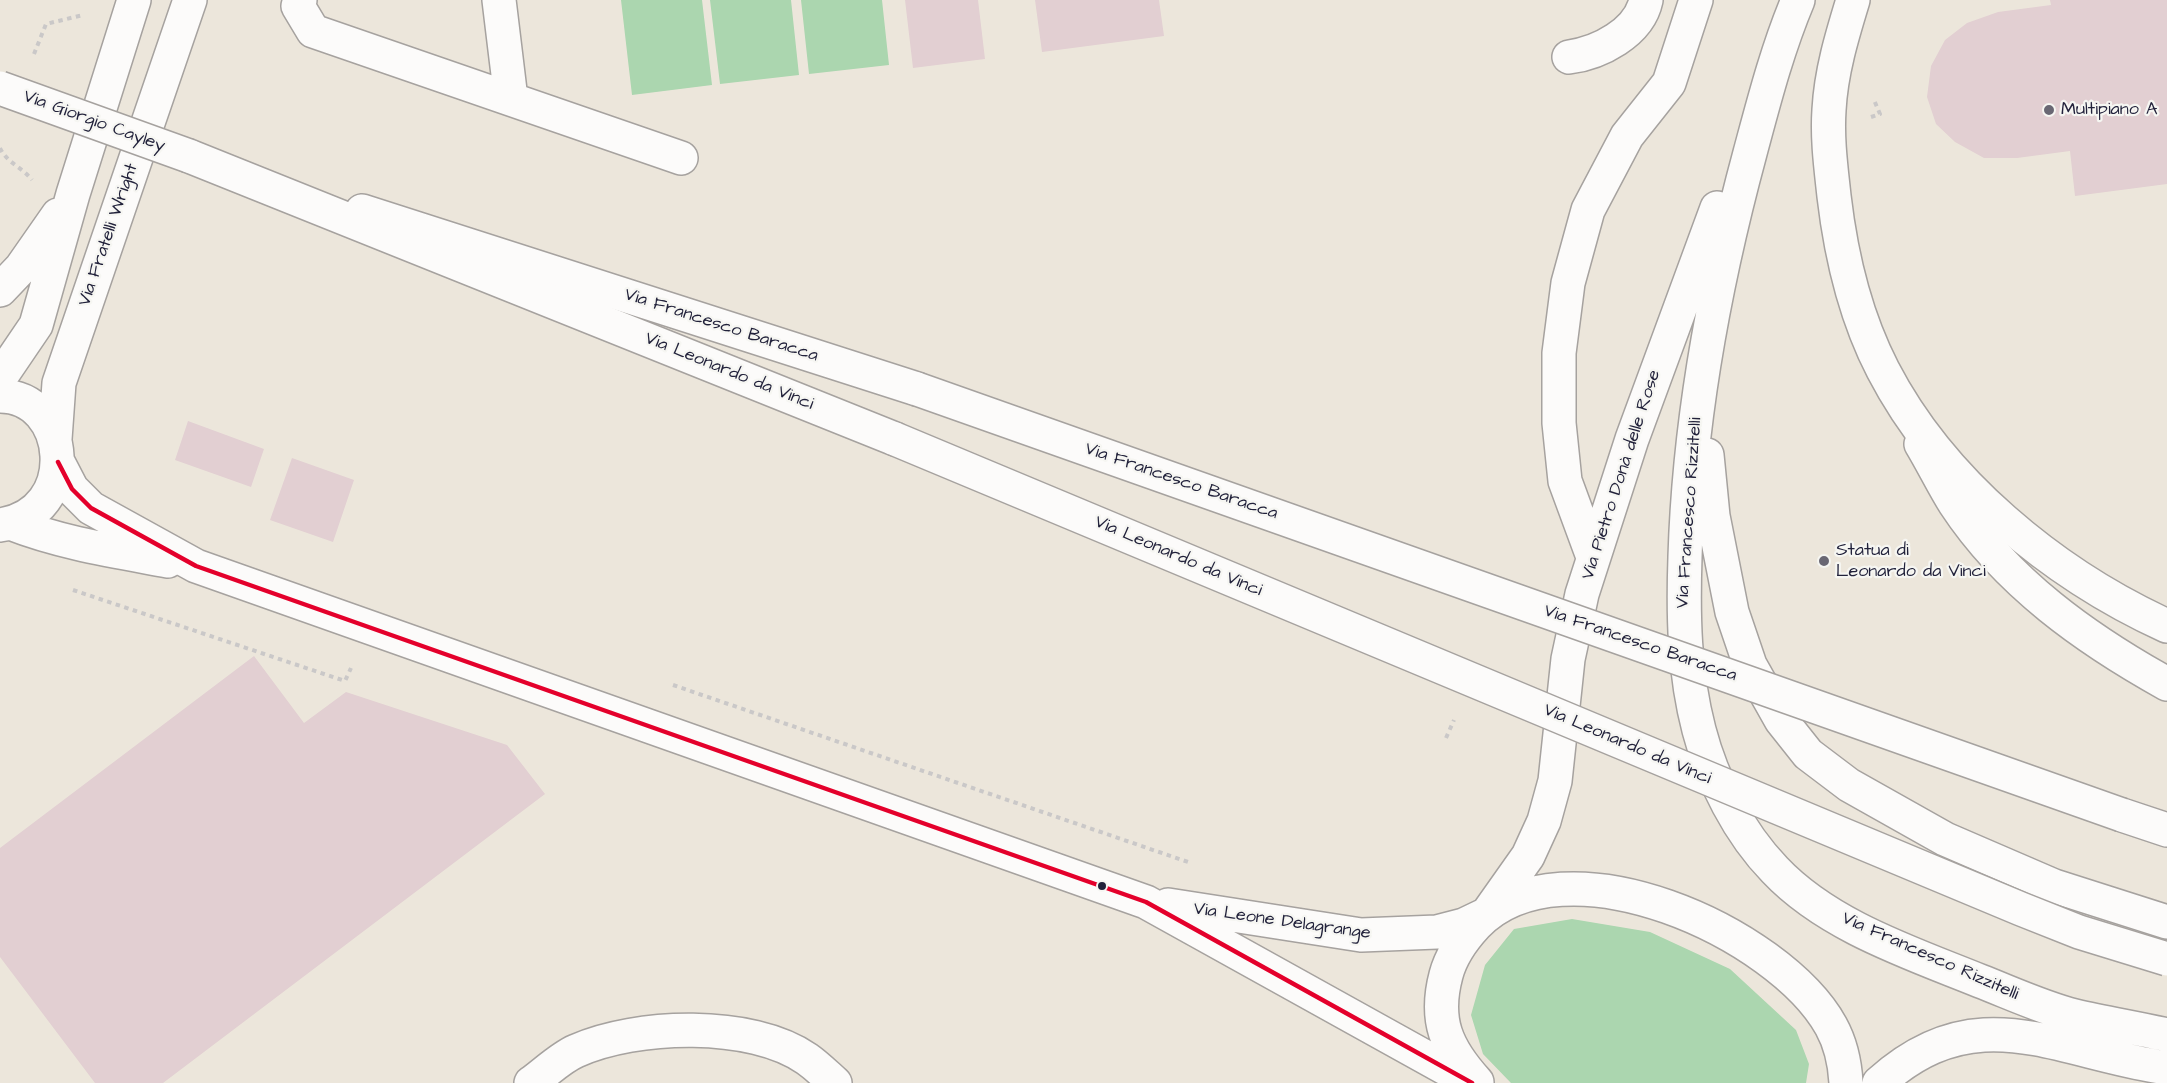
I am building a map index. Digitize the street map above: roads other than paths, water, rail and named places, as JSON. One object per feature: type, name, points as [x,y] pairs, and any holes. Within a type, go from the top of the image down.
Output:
[{"type":"street","points":[[0,378],[36,325],[73,194],[134,0]]},
{"type":"street","name":"Via Fratelli Wright","points":[[5,524],[29,514],[45,500],[55,482],[59,383],[190,0]]},
{"type":"street","points":[[300,0],[297,6],[314,31],[681,158]]},
{"type":"street","points":[[499,0],[511,99]]},
{"type":"street","points":[[1569,57],[1591,54],[1623,34],[1644,8],[1646,0]]},
{"type":"street","points":[[1593,557],[1565,481],[1559,423],[1559,353],[1568,283],[1588,210],[1627,136],[1669,83],[1696,0]]},
{"type":"street","name":"Via Pietro Donà delle Rose","points":[[1487,914],[1528,856],[1550,802],[1555,781],[1568,658],[1593,557],[1662,355],[1797,0]]},
{"type":"street","points":[[1854,0],[1833,74],[1829,111],[1836,209],[1842,249],[1855,300],[1883,370],[1956,505],[1990,548],[2034,593],[2078,630],[2167,684]]},
{"type":"street","name":"Via Francesco Rizzitelli","points":[[1782,38],[1728,237],[1706,342],[1686,524],[1683,600],[1685,652],[1699,729],[1711,767],[1750,840],[1774,870],[1792,887],[1862,930],[1934,963],[2067,1030],[2167,1068]]},
{"type":"street","name":"Via Giorgio Cayley","points":[[0,88],[189,156]]},
{"type":"street","name":"Via Francesco Baracca","points":[[189,156],[917,389],[2167,830]]},
{"type":"street","name":"Via Leonardo da Vinci","points":[[189,156],[895,439],[2021,909],[2088,935],[2167,959]]},
{"type":"street","points":[[0,290],[21,268],[73,194]]},
{"type":"street","points":[[1706,342],[1706,438],[1713,516],[1732,612],[1750,665],[1781,720],[1808,754],[1849,785],[1945,839],[2054,886],[2167,922]]},
{"type":"street","points":[[1883,370],[1926,437],[1978,496],[2002,518],[2052,560],[2080,579],[2167,626]]},
{"type":"street","name":"Via Leone Delagrange","points":[[0,396],[27,404],[44,420],[72,489],[91,508],[196,566]]},
{"type":"street","name":"Via Leone Delagrange","points":[[5,524],[80,545],[196,566],[1146,902],[1472,1083]]},
{"type":"street","points":[[1478,1083],[1462,1066],[1448,1043],[1441,1019],[1441,995],[1449,966],[1464,938],[1487,914],[1516,898],[1552,890],[1588,889],[1649,901],[1700,921],[1748,945],[1782,971],[1814,1001],[1832,1027],[1844,1057],[1846,1083]]},
{"type":"street","name":"Via Leone Delagrange","points":[[1146,902],[1355,935],[1437,932],[1464,925],[1487,914]]},
{"type":"street","points":[[531,1083],[573,1052],[605,1040],[656,1031],[694,1030],[732,1034],[773,1044],[806,1058],[835,1083]]},
{"type":"street","name":"Via Francesco Rizzitelli","points":[[1879,1083],[1909,1058],[1934,1045],[1955,1038],[2067,1030],[2167,1035]]},
{"type":"place","name":"Multipiano A","points":[[2049,110]]},
{"type":"place","name":"Statua di Leonardo da Vinci","points":[[1824,561]]}]
